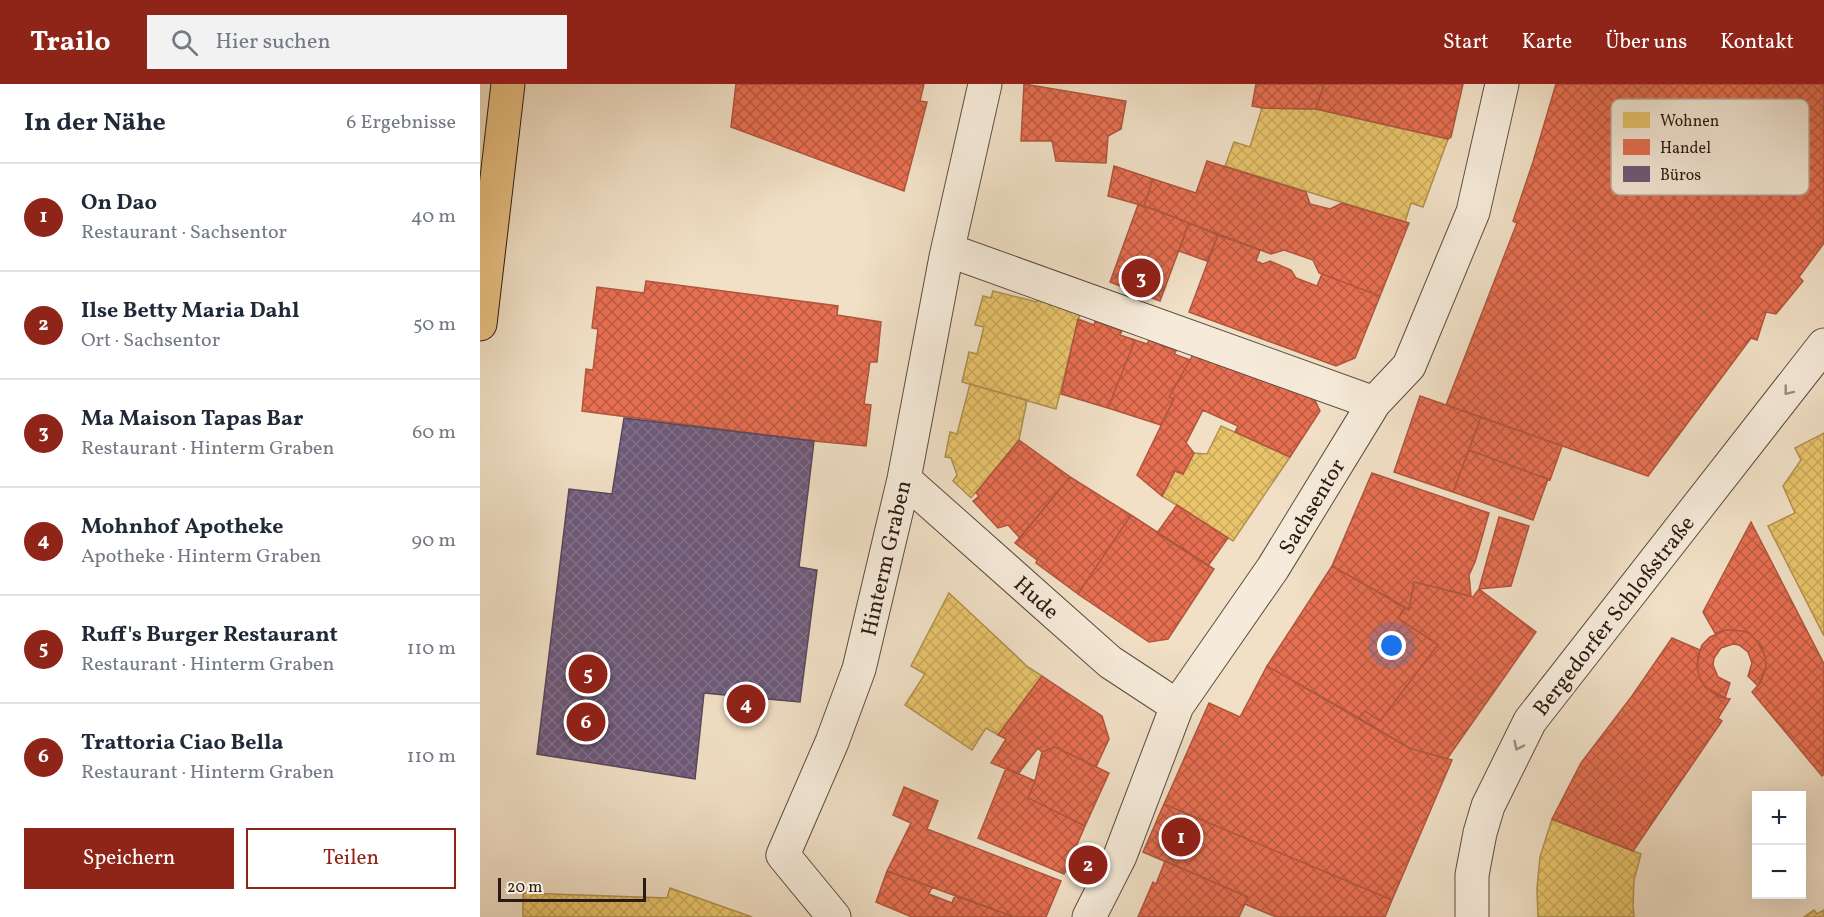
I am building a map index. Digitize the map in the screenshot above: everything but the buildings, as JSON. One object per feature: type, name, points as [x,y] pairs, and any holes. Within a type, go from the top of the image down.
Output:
[{"type":"main road","points":[[480,324],[508,84]]},
{"type":"street","name":"Hinterm Graben","points":[[834,917],[783,855],[832,742],[859,669],[904,479],[948,249],[985,84]]},
{"type":"street","name":"Sachsentor","points":[[1089,917],[1120,856],[1177,706],[1274,568],[1374,403],[1409,366],[1473,212],[1502,84]]},
{"type":"street","points":[[948,249],[1374,403]]},
{"type":"street","name":"Bergedorfer Schloßstraße","points":[[1472,917],[1472,875],[1488,806],[1530,721],[1824,345]]},
{"type":"street","name":"Hude","points":[[904,479],[1110,662],[1177,706]]},
{"type":"place","name":"Ma Maison Tapas Bar","points":[[1141,278]]},
{"type":"place","name":"Ruff's Burger Restaurant","points":[[588,674]]},
{"type":"place","name":"Mohnhof Apotheke","points":[[746,704]]},
{"type":"place","name":"Trattoria Ciao Bella","points":[[586,722]]},
{"type":"place","name":"On Dao","points":[[1181,837]]},
{"type":"place","name":"Ilse Betty Maria Dahl","points":[[1088,865]]}]
